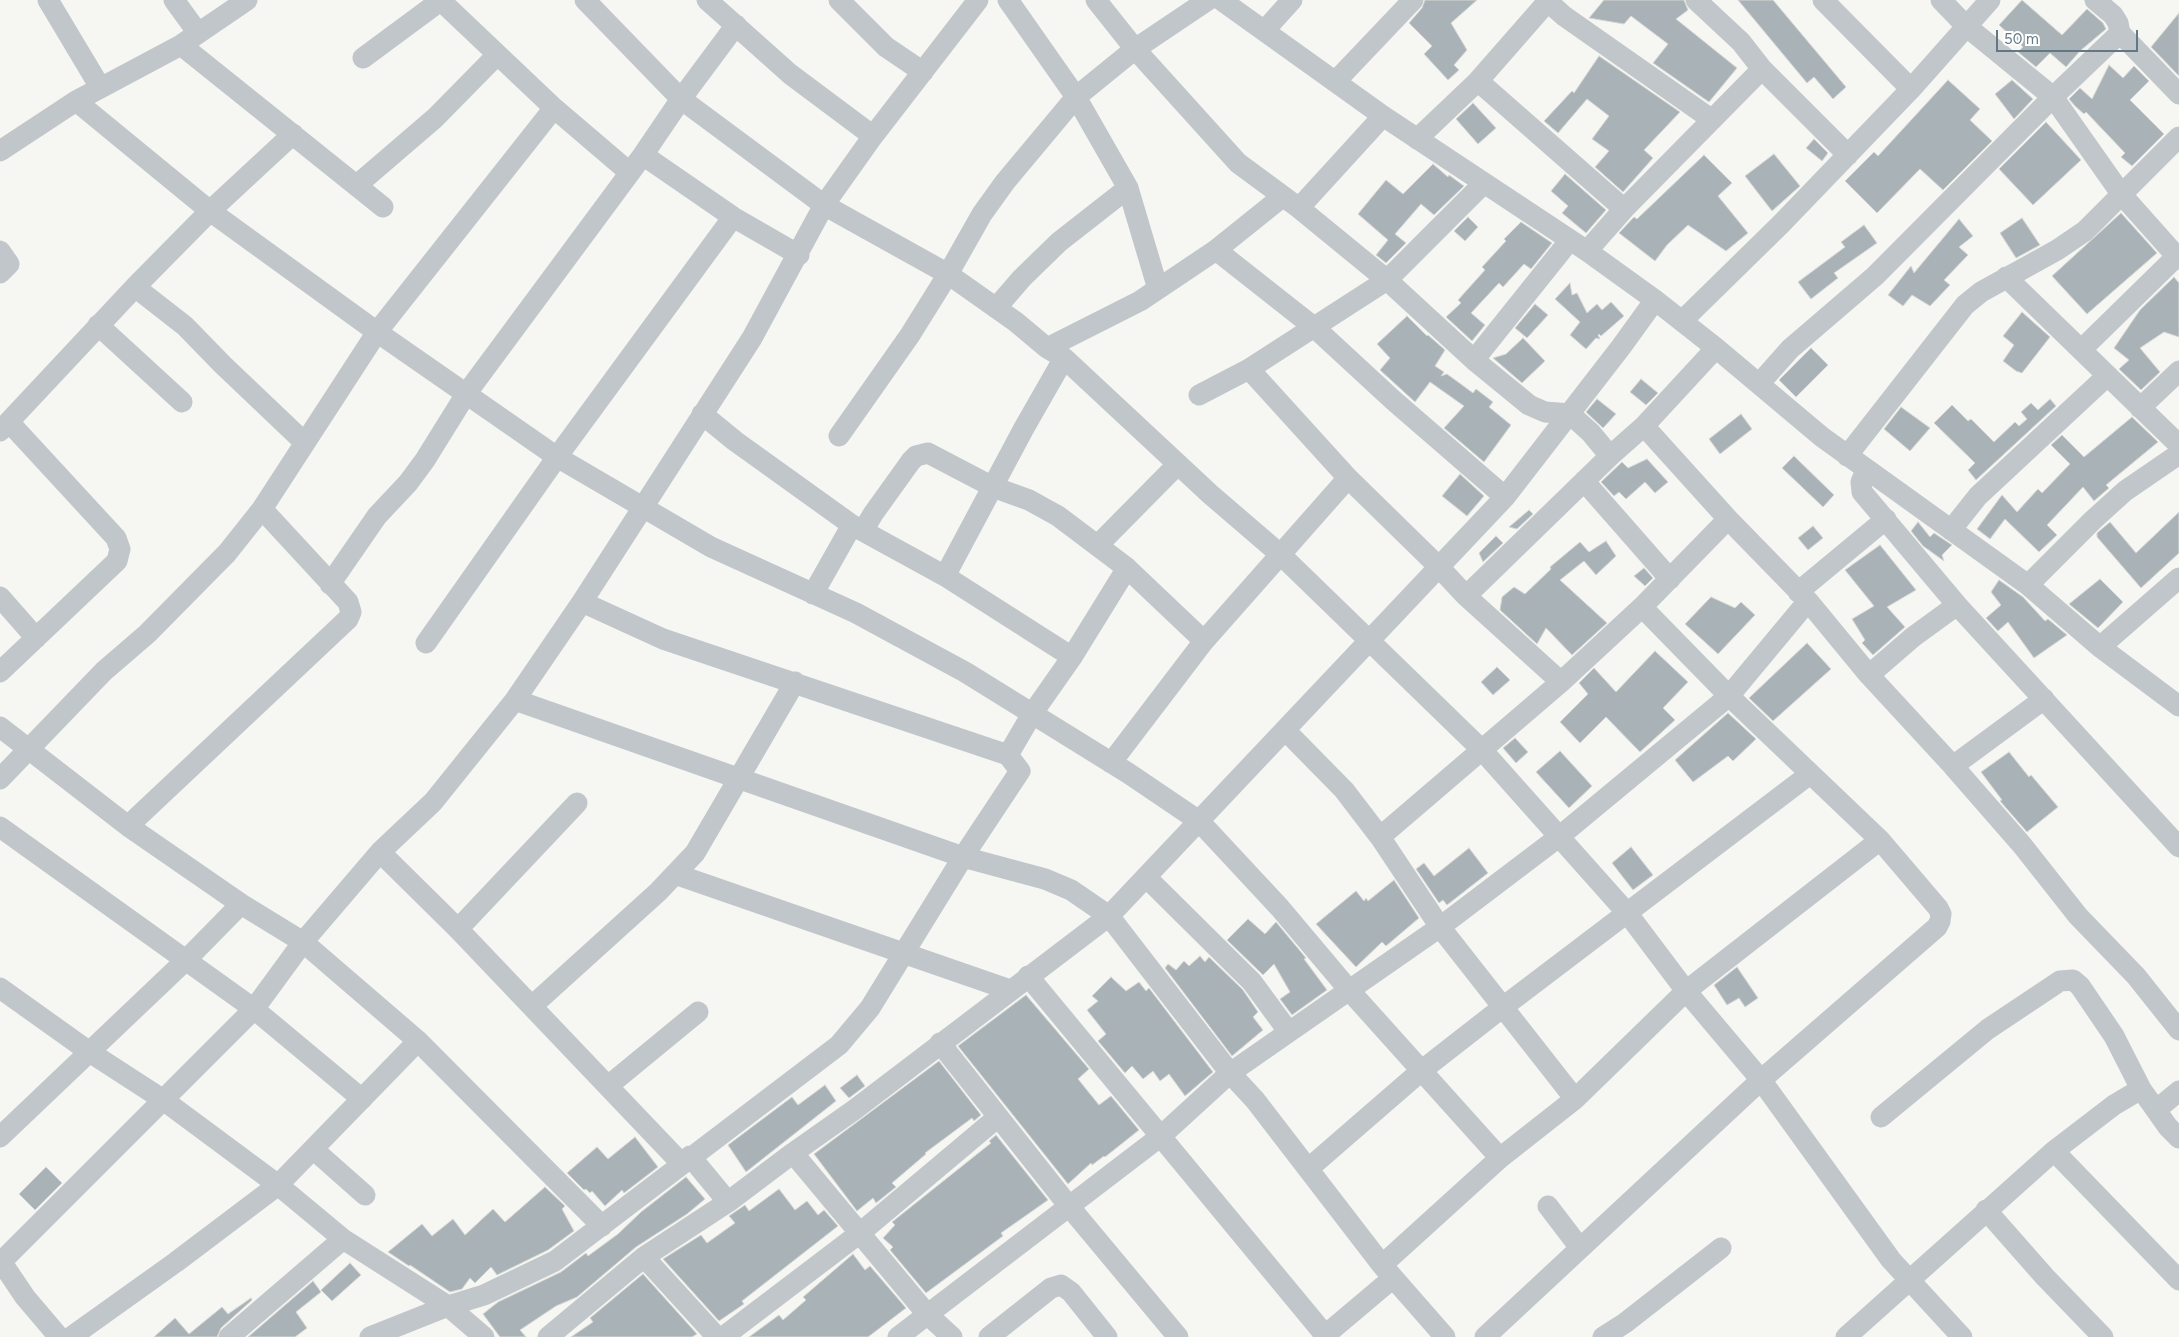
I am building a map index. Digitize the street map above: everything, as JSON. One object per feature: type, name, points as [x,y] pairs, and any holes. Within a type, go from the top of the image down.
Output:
[{"type":"street","points":[[48,0],[100,87]]},
{"type":"street","points":[[174,0],[190,39],[293,134],[383,207]]},
{"type":"street","points":[[0,150],[76,101],[190,39],[247,0]]},
{"type":"street","points":[[363,58],[440,0],[554,108],[629,172]]},
{"type":"street","points":[[585,0],[681,99],[824,205],[948,274],[1056,353],[1210,494],[1281,555],[1482,750],[1628,914],[1686,991],[1761,1080],[1892,1260],[1962,1337]]},
{"type":"street","points":[[707,0],[790,74],[873,136]]},
{"type":"street","points":[[839,0],[886,47],[923,72]]},
{"type":"street","points":[[418,1041],[278,1185],[176,1262],[57,1336],[25,1297],[0,1261],[254,1009],[303,942],[380,852],[433,802],[516,700],[582,602],[752,338],[824,205],[873,136],[923,72],[960,8],[978,0]]},
{"type":"street","points":[[1008,0],[1076,97],[1128,188],[1158,289]]},
{"type":"street","points":[[1096,0],[1135,49],[1238,164],[1290,202],[1387,280],[1474,360],[1529,404],[1545,412],[1570,414],[1592,433],[1610,456]]},
{"type":"street","points":[[839,436],[910,335],[982,214],[1005,182],[1076,97],[1135,49],[1208,0]]},
{"type":"street","points":[[1221,0],[1383,116],[1579,245],[1655,300],[1847,456],[2028,585],[2100,647],[2178,703]]},
{"type":"street","points":[[1264,30],[1292,0]]},
{"type":"street","points":[[1335,82],[1413,0]]},
{"type":"street","points":[[1417,139],[1478,81],[1547,0],[1564,16],[1711,119]]},
{"type":"street","points":[[1696,0],[1741,42],[1762,69],[1848,155]]},
{"type":"street","points":[[1822,0],[1911,89]]},
{"type":"street","points":[[1940,0],[1966,26],[2053,97],[2122,195],[2178,256],[2081,350]]},
{"type":"street","points":[[1682,321],[1848,155],[1911,89],[1990,0]]},
{"type":"street","points":[[2095,0],[2113,15],[2118,23],[2120,33],[2179,94]]},
{"type":"street","points":[[330,584],[377,516],[408,483],[425,460],[466,394],[643,155],[681,99],[736,25]]},
{"type":"street","points":[[1759,384],[1790,350],[1875,276],[2053,97],[2120,33]]},
{"type":"street","points":[[357,185],[435,118],[497,55]]},
{"type":"street","points":[[1474,360],[1579,245],[1624,209],[1762,69]]},
{"type":"street","points":[[1478,81],[1624,209]]},
{"type":"street","points":[[76,101],[210,211],[377,332],[557,456],[711,547],[856,613],[957,667],[1199,820],[1280,908],[1421,1072],[1500,1158]]},
{"type":"street","points":[[0,780],[104,671],[147,634],[227,553],[262,509],[377,332],[554,108]]},
{"type":"street","points":[[945,576],[993,487],[1056,353],[1112,316],[1158,289],[1290,202],[1383,116]]},
{"type":"street","points":[[0,672],[117,561],[120,549],[116,538],[4,426],[98,325],[210,211],[293,134]]},
{"type":"street","points":[[1847,456],[1965,305],[1981,292],[2057,250],[2085,230],[2179,137]]},
{"type":"street","points":[[643,155],[733,217],[798,255]]},
{"type":"street","points":[[1199,395],[1249,369],[1387,280],[1484,183]]},
{"type":"street","points":[[996,308],[1022,278],[1059,242],[1128,188]]},
{"type":"street","points":[[426,643],[557,456],[733,217]]},
{"type":"street","points":[[1216,250],[1315,328],[1393,400],[1505,497]]},
{"type":"street","points":[[0,251],[9,264],[0,273]]},
{"type":"street","points":[[2006,277],[2179,445]]},
{"type":"street","points":[[135,287],[186,326],[222,365],[305,443]]},
{"type":"street","points":[[548,1337],[644,1257],[728,1202],[792,1153],[854,1110],[1108,916],[1505,497],[1655,300]]},
{"type":"street","points":[[98,325],[182,402]]},
{"type":"street","points":[[1466,596],[1610,456],[1644,426],[1716,348]]},
{"type":"street","points":[[1249,369],[1348,478],[1466,596],[1561,682]]},
{"type":"street","points":[[2140,408],[2179,370]]},
{"type":"street","points":[[1950,530],[1978,496],[2107,376]]},
{"type":"street","points":[[702,414],[735,441],[858,528],[945,576],[1072,657]]},
{"type":"street","points":[[1644,426],[1728,519],[1803,597],[1869,674],[1953,766],[2022,845],[2078,916],[2136,976],[2179,1030]]},
{"type":"street","points":[[813,594],[858,528],[873,514],[911,461],[916,456],[924,453],[934,455],[993,487],[1029,500],[1058,516],[1127,568],[1204,641]]},
{"type":"street","points":[[2028,585],[2125,491],[2179,454]]},
{"type":"street","points":[[1098,545],[1178,464]]},
{"type":"street","points":[[1866,470],[1861,482],[1862,492],[1957,605],[2179,847]]},
{"type":"street","points":[[1111,763],[1204,641],[1348,478]]},
{"type":"street","points":[[1584,481],[1670,579]]},
{"type":"street","points":[[128,826],[348,619],[351,612],[348,602],[262,509]]},
{"type":"street","points":[[1380,837],[1561,682],[1642,607],[1728,519]]},
{"type":"street","points":[[898,1337],[1068,1205],[1161,1136],[1230,1073],[1440,927],[1560,836],[1729,696],[1803,597],[1886,519]]},
{"type":"street","points":[[1008,755],[1032,714],[1072,657],[1127,568]]},
{"type":"street","points":[[2100,647],[2179,578]]},
{"type":"street","points":[[0,596],[36,638]]},
{"type":"street","points":[[370,1337],[448,1306],[484,1295],[546,1266],[602,1226],[839,1045],[870,1008],[963,857],[1020,771],[1008,755],[663,639],[582,602]]},
{"type":"street","points":[[1869,674],[1912,637],[1957,605]]},
{"type":"street","points":[[1485,1337],[1761,1080],[1937,928],[1940,921],[1941,914],[1938,908],[1880,840],[1729,696],[1642,607]]},
{"type":"street","points":[[532,1006],[658,892],[695,853],[795,682]]},
{"type":"street","points":[[1953,766],[2044,699]]},
{"type":"street","points":[[516,700],[963,857],[1045,879],[1071,890],[1108,916],[1230,1073],[1255,1100],[1388,1272],[1445,1337]]},
{"type":"street","points":[[0,727],[128,826],[242,904],[303,942],[418,1041],[602,1226]]},
{"type":"street","points":[[1284,730],[1344,790],[1380,837],[1440,927],[1575,1100]]},
{"type":"street","points":[[1308,1169],[1421,1072],[1810,774]]},
{"type":"street","points":[[458,929],[577,802]]},
{"type":"street","points":[[0,828],[254,1009],[362,1099]]},
{"type":"street","points":[[1028,976],[1324,1336],[1500,1158],[1575,1100],[1686,991],[1880,840]]},
{"type":"street","points":[[380,852],[458,929],[608,1086],[728,1202]]},
{"type":"street","points":[[675,874],[1010,990]]},
{"type":"street","points":[[1146,877],[1252,982],[1288,1032]]},
{"type":"street","points":[[0,1137],[91,1053],[242,904]]},
{"type":"street","points":[[1881,1117],[1988,1029],[2060,981],[2066,979],[2073,980],[2080,986],[2114,1036],[2141,1089],[2179,1138]]},
{"type":"street","points":[[0,988],[91,1053],[162,1099],[278,1185],[343,1239],[448,1306],[484,1337]]},
{"type":"street","points":[[608,1086],[698,1012]]},
{"type":"street","points":[[940,1043],[1068,1205],[1178,1337]]},
{"type":"street","points":[[1846,1337],[2054,1151],[2114,1105],[2141,1089]]},
{"type":"street","points":[[2156,1110],[2179,1092]]},
{"type":"street","points":[[723,1337],[860,1233],[998,1118]]},
{"type":"street","points":[[313,1148],[366,1195]]},
{"type":"street","points":[[2054,1151],[2179,1280]]},
{"type":"street","points":[[792,1153],[927,1314],[952,1337]]},
{"type":"street","points":[[1548,1206],[1580,1248]]},
{"type":"street","points":[[1986,1210],[2103,1337]]},
{"type":"street","points":[[230,1337],[343,1239]]},
{"type":"street","points":[[1603,1337],[1631,1330],[1721,1248]]},
{"type":"street","points":[[644,1257],[717,1337]]},
{"type":"street","points":[[989,1337],[1051,1288],[1061,1286],[1071,1292],[1107,1337]]},
{"type":"building","points":[[1425,0],[1477,0],[1451,23],[1467,50],[1454,65],[1459,70],[1448,80],[1424,54],[1432,46],[1409,23],[1422,8]]},
{"type":"building","points":[[1604,0],[1684,0],[1688,10],[1676,19],[1737,68],[1709,102],[1653,63],[1668,44],[1631,16],[1624,24],[1589,18]]},
{"type":"building","points":[[1738,0],[1773,0],[1846,87],[1833,99],[1814,77],[1807,83]]},
{"type":"building","points":[[2022,0],[2062,35],[2087,9],[2103,23],[2106,29],[2080,51],[2066,67],[2050,53],[2036,67],[2018,52],[2023,47],[1999,25]]},
{"type":"building","points":[[2179,13],[2179,76],[2151,47]]},
{"type":"building","points":[[1599,56],[1680,112],[1644,150],[1653,158],[1623,192],[1595,167],[1609,151],[1592,139],[1609,116],[1587,99],[1558,133],[1544,121],[1572,91],[1574,93]]},
{"type":"building","points":[[2109,65],[2123,78],[2134,66],[2149,81],[2130,100],[2164,134],[2132,166],[2121,157],[2125,153],[2086,112],[2084,114],[2069,99],[2080,88],[2092,99]]},
{"type":"building","points":[[1948,80],[1980,109],[1970,120],[1992,141],[1943,190],[1920,169],[1877,213],[1845,181],[1874,152],[1878,156]]},
{"type":"building","points":[[2012,80],[2033,99],[2014,119],[1995,94]]},
{"type":"building","points":[[1473,103],[1496,128],[1478,144],[1456,119]]},
{"type":"building","points":[[2046,122],[2081,160],[2033,205],[1999,169]]},
{"type":"building","points":[[1814,139],[1828,153],[1822,161],[1806,148]]},
{"type":"building","points":[[1774,154],[1800,186],[1772,211],[1745,176]]},
{"type":"building","points":[[1704,155],[1732,183],[1718,196],[1748,233],[1726,251],[1688,225],[1667,245],[1655,261],[1619,233],[1634,217],[1637,219]]},
{"type":"building","points":[[1433,164],[1448,177],[1449,175],[1464,186],[1434,215],[1421,204],[1395,234],[1406,243],[1386,263],[1376,255],[1388,240],[1358,214],[1386,180],[1403,194]]},
{"type":"building","points":[[1565,174],[1606,210],[1586,233],[1562,213],[1568,206],[1551,191]]},
{"type":"building","points":[[2121,213],[2157,253],[2087,314],[2052,276]]},
{"type":"building","points":[[1468,217],[1478,227],[1465,241],[1454,231]]},
{"type":"building","points":[[2022,218],[2040,245],[2016,258],[2000,233]]},
{"type":"building","points":[[1959,219],[1973,236],[1959,247],[1968,255],[1944,280],[1950,285],[1930,306],[1912,295],[1903,306],[1888,295],[1911,266],[1914,273]]},
{"type":"building","points":[[1521,222],[1552,243],[1531,269],[1524,264],[1503,287],[1499,283],[1471,313],[1485,325],[1472,341],[1446,317],[1461,303],[1458,300],[1485,270],[1482,267],[1506,241],[1504,239]]},
{"type":"building","points":[[1864,225],[1877,243],[1834,273],[1838,278],[1811,299],[1798,282],[1845,247],[1841,242]]},
{"type":"building","points":[[2174,277],[2179,283],[2179,337],[2164,332],[2140,348],[2160,372],[2141,390],[2119,369],[2129,360],[2114,348],[2140,310]]},
{"type":"building","points":[[1570,283],[1572,295],[1577,293],[1587,313],[1597,304],[1602,310],[1611,302],[1624,316],[1601,336],[1599,334],[1600,339],[1596,338],[1586,349],[1570,335],[1580,322],[1555,299]]},
{"type":"building","points":[[1535,304],[1548,315],[1527,338],[1515,328]]},
{"type":"building","points":[[2022,312],[2050,337],[2022,373],[2016,371],[2003,361],[2014,345],[2003,336]]},
{"type":"building","points":[[1407,316],[1427,336],[1445,350],[1435,366],[1444,372],[1441,376],[1447,374],[1473,393],[1476,389],[1493,402],[1489,407],[1511,425],[1484,462],[1444,428],[1464,406],[1430,382],[1415,402],[1380,370],[1390,358],[1377,344]]},
{"type":"building","points":[[1523,338],[1545,361],[1522,383],[1493,358],[1506,354]]},
{"type":"building","points":[[1811,348],[1828,365],[1796,397],[1779,380]]},
{"type":"building","points":[[1641,379],[1658,393],[1646,405],[1630,392]]},
{"type":"building","points":[[1597,399],[1616,414],[1603,428],[1586,412]]},
{"type":"building","points":[[2050,399],[2056,406],[1976,480],[1968,470],[1975,463],[1934,423],[1952,405],[1968,421],[1971,419],[1994,442],[2015,422],[2019,426],[2027,419],[2021,412],[2031,403],[2038,410]]},
{"type":"building","points":[[1901,407],[1930,428],[1910,451],[1884,429]]},
{"type":"building","points":[[1741,414],[1752,429],[1720,454],[1709,439]]},
{"type":"building","points":[[2132,417],[2158,442],[2106,485],[2109,488],[2094,501],[2083,487],[2047,525],[2057,535],[2039,552],[2005,519],[1990,539],[1977,529],[2002,495],[2017,512],[2038,489],[2042,493],[2070,464],[2051,445],[2062,435],[2084,457]]},
{"type":"building","points":[[1794,456],[1834,495],[1823,507],[1782,468]]},
{"type":"building","points":[[1647,459],[1668,482],[1655,493],[1645,482],[1626,499],[1619,492],[1614,496],[1601,482],[1622,462],[1628,468]]},
{"type":"building","points":[[1460,474],[1484,496],[1467,516],[1442,496]]},
{"type":"building","points":[[1529,510],[1533,514],[1517,529],[1509,527]]},
{"type":"building","points":[[2179,512],[2179,553],[2141,588],[2097,537],[2097,533],[2110,522],[2136,553]]},
{"type":"building","points":[[1918,522],[1930,537],[1934,533],[1952,545],[1942,555],[1944,561],[1923,546],[1911,531]]},
{"type":"building","points":[[1813,526],[1823,538],[1808,550],[1798,538]]},
{"type":"building","points":[[1496,536],[1503,543],[1483,562],[1479,553]]},
{"type":"building","points":[[1606,541],[1616,556],[1596,575],[1584,561],[1560,580],[1607,623],[1572,655],[1546,628],[1537,644],[1500,610],[1502,597],[1514,587],[1525,594],[1551,569],[1550,567],[1580,542],[1589,552]]},
{"type":"building","points":[[1880,545],[1916,590],[1887,607],[1905,627],[1873,655],[1862,643],[1865,640],[1852,619],[1874,606],[1845,570]]},
{"type":"building","points":[[1644,568],[1653,578],[1645,586],[1634,576]]},
{"type":"building","points":[[2100,579],[2123,602],[2098,628],[2069,604]]},
{"type":"building","points":[[1999,580],[2023,597],[2045,621],[2048,619],[2067,635],[2034,658],[2008,622],[1998,631],[1986,618],[2001,605],[1991,592]]},
{"type":"building","points":[[1711,597],[1735,608],[1741,602],[1755,615],[1718,654],[1685,624]]},
{"type":"building","points":[[1807,643],[1831,669],[1773,721],[1749,698]]},
{"type":"building","points":[[1655,651],[1688,682],[1663,708],[1675,720],[1640,752],[1606,717],[1580,743],[1560,722],[1588,694],[1579,683],[1594,668],[1616,692]]},
{"type":"building","points":[[1497,667],[1510,680],[1493,695],[1481,682]]},
{"type":"building","points":[[1728,713],[1756,739],[1733,761],[1728,756],[1693,782],[1675,760]]},
{"type":"building","points":[[1515,738],[1528,752],[1516,763],[1503,748]]},
{"type":"building","points":[[1560,751],[1592,786],[1569,808],[1536,772]]},
{"type":"building","points":[[2009,752],[2029,777],[2031,775],[2058,807],[2027,832],[2000,801],[2002,800],[1981,772]]},
{"type":"building","points":[[1631,847],[1653,875],[1633,890],[1612,863]]},
{"type":"building","points":[[1469,848],[1488,873],[1447,905],[1443,900],[1439,903],[1416,869],[1424,863],[1434,876]]},
{"type":"building","points":[[1394,880],[1419,918],[1386,946],[1382,942],[1356,967],[1316,924],[1356,891],[1364,901],[1366,898],[1368,901]]},
{"type":"building","points":[[1248,919],[1265,934],[1276,922],[1306,958],[1304,959],[1327,990],[1292,1015],[1280,999],[1290,992],[1274,964],[1263,975],[1227,940]]},
{"type":"building","points":[[1200,956],[1205,962],[1209,957],[1243,990],[1258,1012],[1253,1017],[1263,1030],[1232,1056],[1165,968],[1168,964],[1176,970],[1184,961],[1189,966]]},
{"type":"building","points":[[1737,967],[1758,998],[1745,1007],[1739,998],[1727,1005],[1714,985]]},
{"type":"building","points":[[1111,977],[1126,991],[1139,982],[1146,991],[1149,988],[1213,1072],[1185,1096],[1169,1074],[1160,1081],[1153,1071],[1143,1079],[1132,1066],[1125,1073],[1098,1041],[1106,1034],[1087,1010],[1098,1001],[1092,996]]},
{"type":"building","points":[[1026,995],[1089,1069],[1078,1079],[1099,1105],[1111,1096],[1139,1130],[1105,1157],[1092,1165],[1091,1163],[1068,1184],[958,1046]]},
{"type":"building","points":[[939,1061],[981,1115],[974,1121],[972,1118],[925,1153],[892,1183],[896,1187],[876,1203],[873,1198],[857,1211],[814,1154]]},
{"type":"building","points":[[857,1075],[865,1086],[849,1098],[840,1088]]},
{"type":"building","points":[[825,1085],[836,1101],[746,1172],[728,1145],[792,1097],[798,1105]]},
{"type":"building","points":[[996,1135],[1048,1200],[1001,1233],[1003,1236],[926,1293],[890,1250],[893,1247],[883,1238],[895,1225],[892,1222],[991,1143],[989,1141]]},
{"type":"building","points":[[635,1137],[658,1167],[624,1193],[622,1190],[605,1206],[592,1191],[590,1193],[586,1189],[584,1190],[567,1173],[597,1147],[608,1159]]},
{"type":"building","points":[[46,1167],[62,1183],[35,1210],[19,1194]]},
{"type":"building","points":[[686,1177],[705,1199],[687,1214],[636,1247],[577,1297],[556,1306],[520,1330],[526,1337],[500,1337],[483,1314],[498,1302],[561,1272],[586,1253],[588,1256],[618,1234],[641,1212]]},
{"type":"building","points":[[545,1187],[565,1206],[562,1209],[574,1231],[548,1250],[497,1275],[491,1267],[475,1283],[470,1278],[462,1289],[450,1292],[388,1252],[422,1224],[432,1236],[453,1219],[465,1235],[493,1209],[505,1222]]},
{"type":"building","points":[[779,1189],[795,1210],[807,1201],[818,1215],[824,1210],[838,1226],[742,1301],[744,1304],[719,1321],[663,1259],[701,1235],[707,1243],[735,1223],[729,1216],[745,1205],[749,1211]]},
{"type":"building","points":[[853,1254],[865,1270],[870,1266],[906,1308],[868,1337],[749,1337],[779,1315],[783,1320],[806,1300],[803,1297]]},
{"type":"building","points":[[350,1263],[361,1275],[332,1301],[321,1290]]},
{"type":"building","points":[[643,1274],[697,1334],[692,1337],[571,1337],[593,1322],[590,1318]]},
{"type":"building","points":[[313,1281],[321,1292],[296,1312],[307,1328],[295,1337],[248,1337]]},
{"type":"building","points":[[251,1298],[252,1300],[221,1328],[217,1337],[154,1337],[175,1318],[189,1334],[222,1307],[228,1314]]}]
